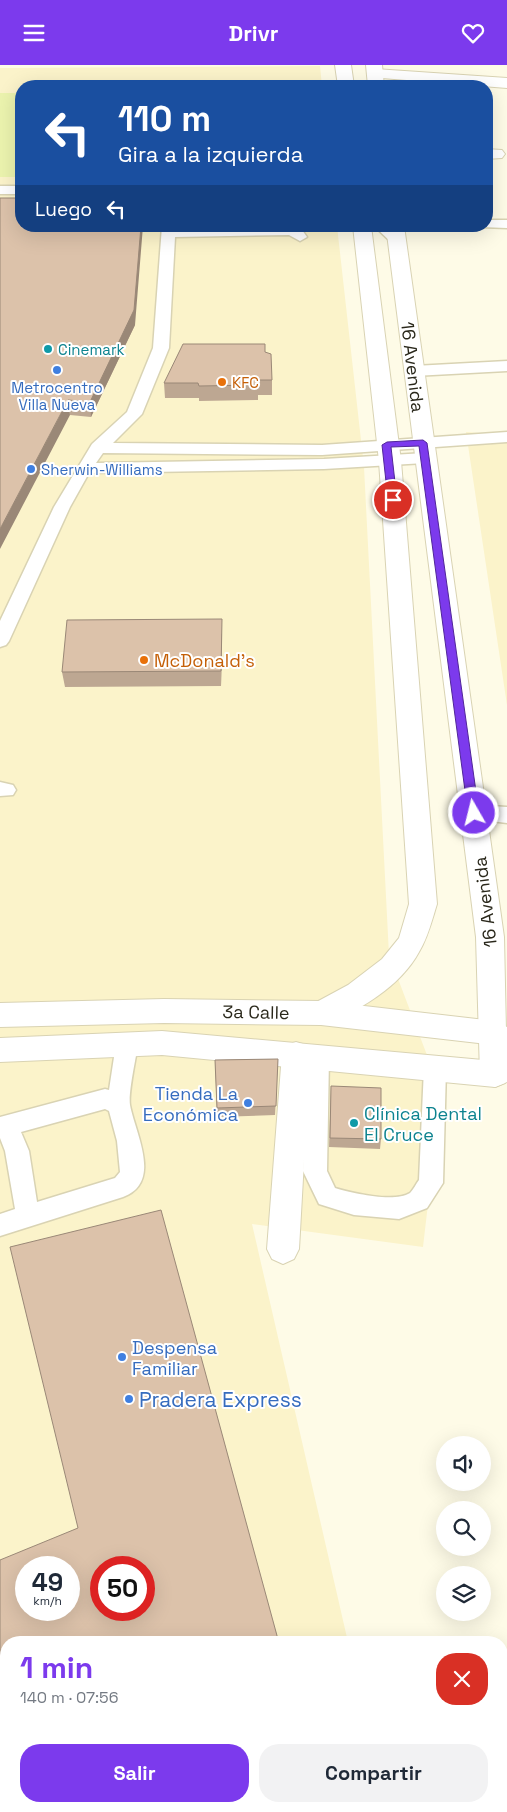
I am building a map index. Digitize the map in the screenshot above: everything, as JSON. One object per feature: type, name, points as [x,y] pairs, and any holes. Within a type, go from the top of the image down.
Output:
[{"type":"main road","points":[[343,65],[345,80]]},
{"type":"main road","points":[[375,75],[458,80]]},
{"type":"main road","points":[[493,82],[507,83]]},
{"type":"main road","name":"16 Avenida","points":[[321,1013],[354,996],[391,968],[410,944],[423,904],[388,453],[363,232]]},
{"type":"main road","name":"16 Avenida","points":[[394,232],[490,937],[501,1039],[501,1071]]},
{"type":"main road","name":"3a Calle","points":[[0,1015],[164,1011],[321,1013],[433,1027],[501,1039]]},
{"type":"main road","name":"3a Calle","points":[[0,1050],[162,1043],[435,1068],[501,1071]]},
{"type":"main road","points":[[283,1249],[307,1055]]},
{"type":"lane","points":[[0,190],[15,190]]},
{"type":"lane","points":[[493,225],[507,224]]},
{"type":"lane","points":[[0,641],[62,507],[84,468],[98,448],[134,414],[161,348],[168,232]]},
{"type":"lane","points":[[292,232],[297,233],[300,237]]},
{"type":"lane","points":[[414,371],[507,366]]},
{"type":"lane","points":[[84,468],[324,464],[388,453],[424,450],[468,437],[507,437]]},
{"type":"lane","points":[[98,448],[316,450],[388,453]]},
{"type":"lane","points":[[474,813],[507,815]]},
{"type":"lane","points":[[0,1225],[123,1186],[132,1176],[124,1116],[118,1104],[127,1044]]},
{"type":"lane","points":[[307,1055],[315,1171],[327,1196],[354,1204],[398,1208],[419,1199],[431,1183],[435,1068]]},
{"type":"lane","points":[[28,1217],[17,1151],[4,1127],[105,1099],[118,1104]]},
{"type":"shaded area","points":[[320,66],[321,80],[15,80],[15,232],[338,232],[364,467],[389,955],[441,1092],[423,1247],[252,1224],[347,1636],[0,1636],[0,68]]},
{"type":"shaded area","points":[[466,432],[507,435],[507,705]]},
{"type":"green space","points":[[0,93],[15,93],[15,177],[0,177]]},
{"type":"building","name":"Metrocentro Villa Nueva","points":[[0,198],[15,198],[15,232],[140,232],[134,310],[90,402],[68,400],[0,529]]},
{"type":"building","points":[[183,344],[265,344],[265,352],[271,354],[272,380],[258,380],[258,385],[199,386],[198,383],[164,383]]},
{"type":"building","name":"McDonald's","points":[[222,619],[221,671],[62,672],[67,620]]},
{"type":"building","name":"Tienda La Económica","points":[[278,1059],[276,1106],[217,1108],[215,1060]]},
{"type":"building","name":"Clínica Dental El Cruce","points":[[331,1086],[381,1088],[381,1139],[330,1138]]},
{"type":"building","name":"Pradera Express","points":[[161,1210],[277,1636],[0,1636],[0,1560],[78,1528],[10,1247]]},
{"type":"place","name":"Cinemark","points":[[48,349]]},
{"type":"place","name":"Metrocentro Villa Nueva","points":[[57,370]]},
{"type":"place","name":"KFC","points":[[222,382]]},
{"type":"place","name":"Sherwin-Williams","points":[[31,469]]},
{"type":"place","name":"McDonald's","points":[[144,660]]},
{"type":"place","name":"Tienda La Económica","points":[[248,1103]]},
{"type":"place","name":"Clínica Dental El Cruce","points":[[354,1123]]},
{"type":"place","name":"Despensa Familiar","points":[[122,1357]]},
{"type":"place","name":"Pradera Express","points":[[129,1399]]},
{"type":"route","points":[[393,500],[387,445],[423,443],[474,813]]}]
